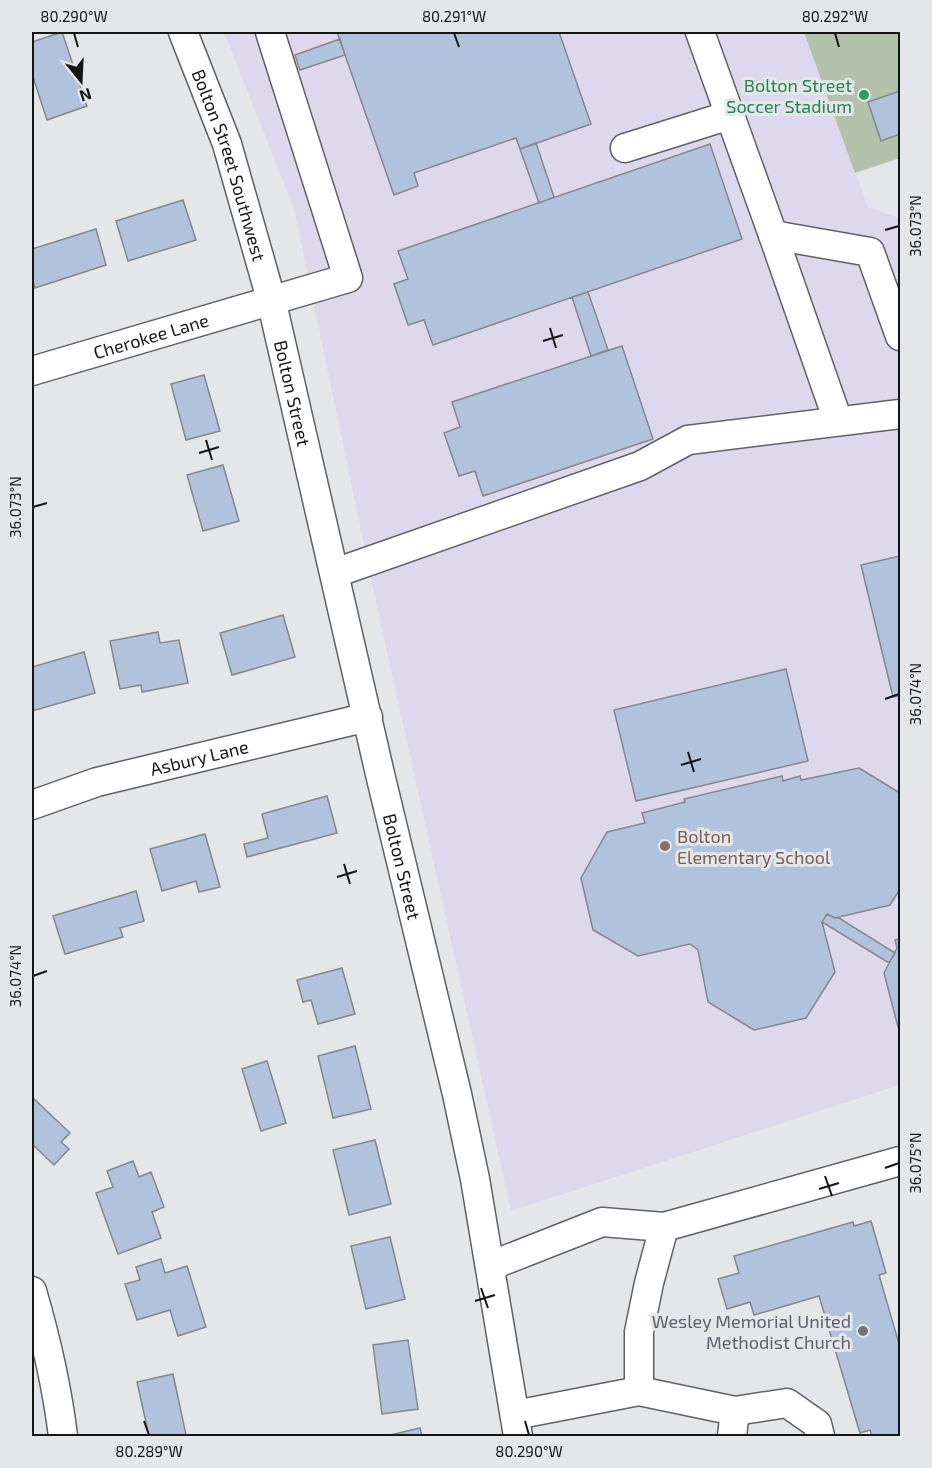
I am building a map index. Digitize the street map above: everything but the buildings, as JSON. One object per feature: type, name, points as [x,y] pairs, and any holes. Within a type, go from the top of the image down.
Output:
[{"type":"street","name":"Bolton Street Southwest","points":[[183,32],[227,144],[271,299]]},
{"type":"street","name":"Cherokee Lane","points":[[32,371],[348,278],[270,32]]},
{"type":"street","points":[[700,32],[838,422]]},
{"type":"street","points":[[625,148],[730,115]]},
{"type":"street","points":[[773,235],[870,252],[900,336]]},
{"type":"street","name":"Bolton Street","points":[[271,299],[459,1105],[475,1179],[517,1426]]},
{"type":"street","points":[[335,573],[640,466],[688,440],[900,414]]},
{"type":"street","name":"Asbury Lane","points":[[32,805],[97,782],[369,717]]},
{"type":"street","points":[[490,1266],[602,1222],[664,1227],[900,1161]]},
{"type":"street","points":[[639,1391],[639,1332],[664,1227]]},
{"type":"street","points":[[32,1291],[46,1342],[63,1437]]},
{"type":"street","points":[[517,1426],[639,1391],[733,1424],[787,1403],[817,1425],[820,1437]]},
{"type":"shaded area","points":[[224,32],[804,32],[868,207],[900,218],[900,1085],[511,1211],[377,607],[294,209]]},
{"type":"green space","name":"Bolton Street Soccer Stadium","points":[[804,32],[900,32],[900,158],[855,173]]},
{"type":"place","name":"Bolton Street Soccer Stadium","points":[[864,95]]},
{"type":"place","name":"Bolton Elementary School","points":[[665,846]]},
{"type":"place","name":"Wesley Memorial United Methodist Church","points":[[863,1331]]}]
